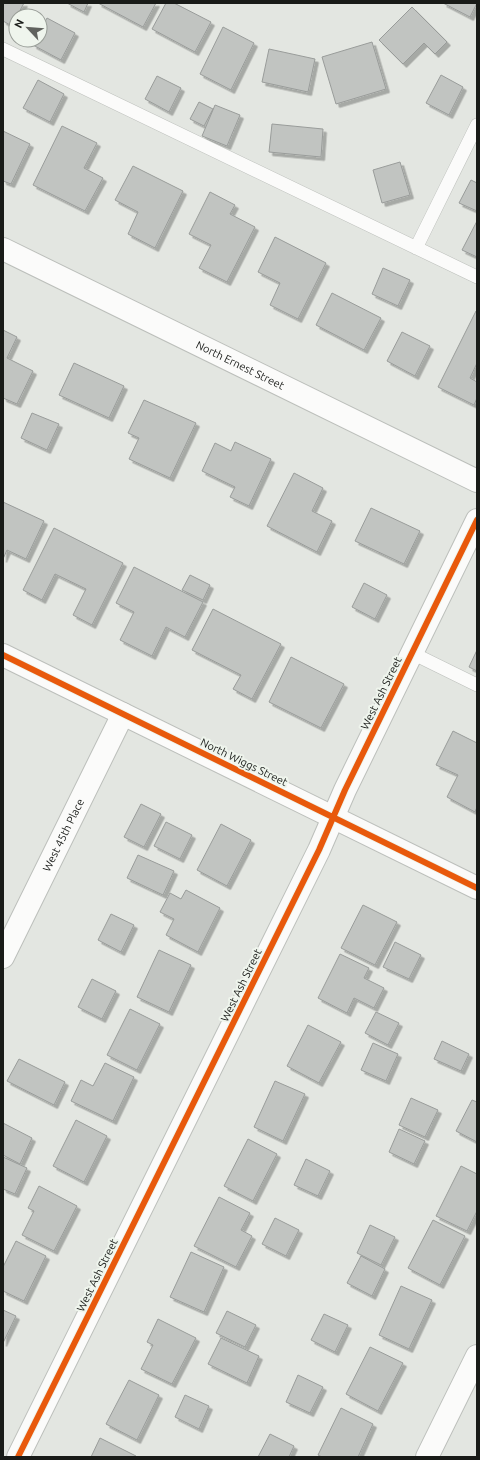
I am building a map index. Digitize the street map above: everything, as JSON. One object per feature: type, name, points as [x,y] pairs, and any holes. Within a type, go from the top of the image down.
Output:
[{"type":"street","name":"North Ernest Street","points":[[4,251],[477,481]]},
{"type":"street","name":"West Ash Street","points":[[18,1457],[315,858],[345,790],[477,520]]},
{"type":"street","name":"North Wiggs Street","points":[[3,655],[477,888]]},
{"type":"street","name":"West 45th Place","points":[[3,957],[123,714]]},
{"type":"street","points":[[427,1457],[477,1356]]},
{"type":"lane","points":[[3,49],[477,277]]},
{"type":"lane","points":[[416,248],[477,125]]},
{"type":"lane","points":[[412,653],[477,685]]},
{"type":"building","points":[[3,3],[24,3],[21,8],[8,8],[8,24],[3,21]]},
{"type":"building","points":[[67,3],[88,3],[84,12]]},
{"type":"building","points":[[98,3],[156,3],[143,27]]},
{"type":"building","points":[[166,3],[174,3],[211,22],[195,52],[152,29]]},
{"type":"building","points":[[443,3],[477,3],[470,17]]},
{"type":"building","points":[[412,7],[447,42],[435,54],[424,43],[403,64],[379,40]]},
{"type":"building","points":[[48,19],[75,33],[61,60],[39,48],[48,48]]},
{"type":"building","points":[[223,27],[254,43],[231,90],[200,74]]},
{"type":"building","points":[[372,42],[386,89],[336,104],[322,57]]},
{"type":"building","points":[[269,49],[315,59],[308,92],[262,82]]},
{"type":"building","points":[[441,75],[463,87],[449,115],[426,103]]},
{"type":"building","points":[[157,76],[181,88],[169,112],[145,99]]},
{"type":"building","points":[[38,80],[64,94],[50,122],[23,108]]},
{"type":"building","points":[[199,102],[213,109],[204,126],[190,119]]},
{"type":"building","points":[[215,105],[240,115],[227,146],[202,136]]},
{"type":"building","points":[[272,124],[323,129],[321,157],[269,152]]},
{"type":"building","points":[[62,126],[97,143],[84,168],[103,178],[85,211],[33,185]]},
{"type":"building","points":[[3,131],[30,144],[11,184],[3,181]]},
{"type":"building","points":[[400,162],[410,195],[382,203],[373,170]]},
{"type":"building","points":[[133,166],[183,191],[155,248],[128,234],[138,212],[115,200]]},
{"type":"building","points":[[471,180],[477,183],[477,211],[459,203]]},
{"type":"building","points":[[210,192],[235,205],[230,214],[255,227],[227,282],[199,268],[211,245],[189,234]]},
{"type":"building","points":[[477,221],[477,257],[462,250]]},
{"type":"building","points":[[275,237],[326,263],[298,319],[270,305],[280,283],[258,272]]},
{"type":"building","points":[[383,268],[410,280],[398,306],[372,294]]},
{"type":"building","points":[[332,293],[381,318],[364,350],[316,325]]},
{"type":"building","points":[[476,311],[477,363],[470,378],[477,382],[477,398],[474,405],[438,387]]},
{"type":"building","points":[[3,330],[17,337],[7,358],[33,371],[17,404],[3,398]]},
{"type":"building","points":[[402,332],[430,346],[415,376],[387,361]]},
{"type":"building","points":[[74,363],[124,386],[109,418],[59,395]]},
{"type":"building","points":[[144,400],[196,423],[170,478],[129,459],[139,438],[128,433]]},
{"type":"building","points":[[32,413],[59,424],[47,450],[21,438]]},
{"type":"building","points":[[235,442],[271,459],[249,506],[230,497],[235,487],[202,471],[215,443],[231,451]]},
{"type":"building","points":[[294,473],[323,488],[312,511],[332,521],[317,552],[267,526]]},
{"type":"building","points":[[3,502],[44,521],[26,559],[7,550],[3,559]]},
{"type":"building","points":[[371,508],[420,531],[404,564],[355,541]]},
{"type":"building","points":[[54,528],[123,563],[92,625],[73,615],[86,589],[55,574],[42,600],[23,590]]},
{"type":"building","points":[[134,567],[203,602],[185,637],[166,627],[152,656],[120,640],[134,612],[116,603]]},
{"type":"building","points":[[190,575],[210,585],[203,600],[182,590]]},
{"type":"building","points":[[364,583],[387,595],[375,619],[352,607]]},
{"type":"building","points":[[213,609],[281,644],[252,699],[233,689],[241,675],[192,650]]},
{"type":"building","points":[[477,650],[477,671],[469,667]]},
{"type":"building","points":[[291,657],[344,684],[321,728],[269,702]]},
{"type":"building","points":[[453,731],[477,743],[477,807],[475,812],[447,797],[458,775],[436,765]]},
{"type":"building","points":[[141,804],[161,814],[144,847],[124,837]]},
{"type":"building","points":[[166,822],[192,835],[180,859],[154,846]]},
{"type":"building","points":[[221,824],[251,840],[227,886],[197,870]]},
{"type":"building","points":[[138,855],[174,871],[163,895],[127,878]]},
{"type":"building","points":[[186,890],[220,908],[198,952],[166,935],[174,919],[160,912],[170,893],[181,899]]},
{"type":"building","points":[[363,905],[397,922],[375,965],[341,948]]},
{"type":"building","points":[[111,914],[134,925],[121,952],[98,940]]},
{"type":"building","points":[[395,942],[421,955],[409,979],[383,967]]},
{"type":"building","points":[[159,950],[191,965],[169,1012],[137,997]]},
{"type":"building","points":[[340,954],[369,968],[364,978],[384,988],[374,1008],[354,998],[347,1013],[318,998]]},
{"type":"building","points":[[92,979],[116,991],[102,1019],[78,1007]]},
{"type":"building","points":[[130,1009],[160,1024],[137,1070],[107,1055]]},
{"type":"building","points":[[376,1012],[399,1023],[388,1045],[365,1033]]},
{"type":"building","points":[[308,1025],[341,1042],[319,1083],[287,1066]]},
{"type":"building","points":[[442,1041],[469,1054],[461,1071],[434,1059]]},
{"type":"building","points":[[373,1043],[398,1054],[386,1081],[361,1070]]},
{"type":"building","points":[[19,1059],[65,1082],[54,1105],[7,1081]]},
{"type":"building","points":[[105,1063],[134,1077],[113,1121],[71,1101],[81,1080],[93,1086]]},
{"type":"building","points":[[275,1081],[305,1094],[283,1141],[254,1127]]},
{"type":"building","points":[[411,1098],[438,1110],[425,1137],[399,1125]]},
{"type":"building","points":[[472,1100],[477,1102],[477,1142],[456,1131]]},
{"type":"building","points":[[76,1120],[107,1136],[84,1182],[53,1166]]},
{"type":"building","points":[[3,1123],[32,1138],[20,1164],[3,1155]]},
{"type":"building","points":[[399,1129],[425,1141],[414,1164],[389,1152]]},
{"type":"building","points":[[248,1139],[277,1154],[253,1201],[224,1186]]},
{"type":"building","points":[[3,1157],[27,1168],[15,1194],[3,1189]]},
{"type":"building","points":[[306,1159],[330,1171],[318,1196],[294,1185]]},
{"type":"building","points":[[461,1166],[477,1174],[477,1211],[467,1231],[436,1216]]},
{"type":"building","points":[[39,1186],[77,1206],[54,1251],[22,1235],[34,1211],[28,1208]]},
{"type":"building","points":[[219,1197],[250,1213],[241,1230],[252,1236],[236,1267],[194,1246]]},
{"type":"building","points":[[275,1218],[299,1230],[286,1256],[262,1244]]},
{"type":"building","points":[[433,1220],[465,1236],[440,1285],[408,1268]]},
{"type":"building","points":[[370,1225],[395,1237],[381,1265],[357,1253]]},
{"type":"building","points":[[16,1241],[46,1256],[24,1301],[3,1291],[3,1267]]},
{"type":"building","points":[[191,1252],[224,1267],[204,1312],[170,1297]]},
{"type":"building","points":[[361,1256],[385,1269],[372,1296],[347,1283]]},
{"type":"building","points":[[401,1286],[432,1300],[409,1349],[379,1335]]},
{"type":"building","points":[[3,1310],[16,1316],[3,1343]]},
{"type":"building","points":[[227,1311],[256,1325],[245,1347],[216,1333]]},
{"type":"building","points":[[324,1314],[348,1325],[335,1352],[311,1340]]},
{"type":"building","points":[[158,1319],[196,1338],[172,1384],[141,1369],[153,1345],[147,1342]]},
{"type":"building","points":[[221,1338],[259,1356],[247,1383],[208,1364]]},
{"type":"building","points":[[370,1347],[403,1363],[378,1411],[346,1394]]},
{"type":"building","points":[[298,1375],[323,1387],[310,1413],[286,1402]]},
{"type":"building","points":[[129,1380],[159,1395],[137,1440],[106,1424]]},
{"type":"building","points":[[185,1395],[209,1406],[199,1429],[175,1417]]},
{"type":"building","points":[[341,1408],[373,1424],[358,1457],[322,1457],[318,1455]]},
{"type":"building","points":[[270,1434],[294,1446],[289,1457],[258,1457]]},
{"type":"building","points":[[100,1438],[136,1456],[136,1457],[91,1457]]},
{"type":"cycle path","points":[[18,1457],[319,850],[345,790],[477,520]]},
{"type":"cycle path","points":[[3,655],[477,888]]}]
